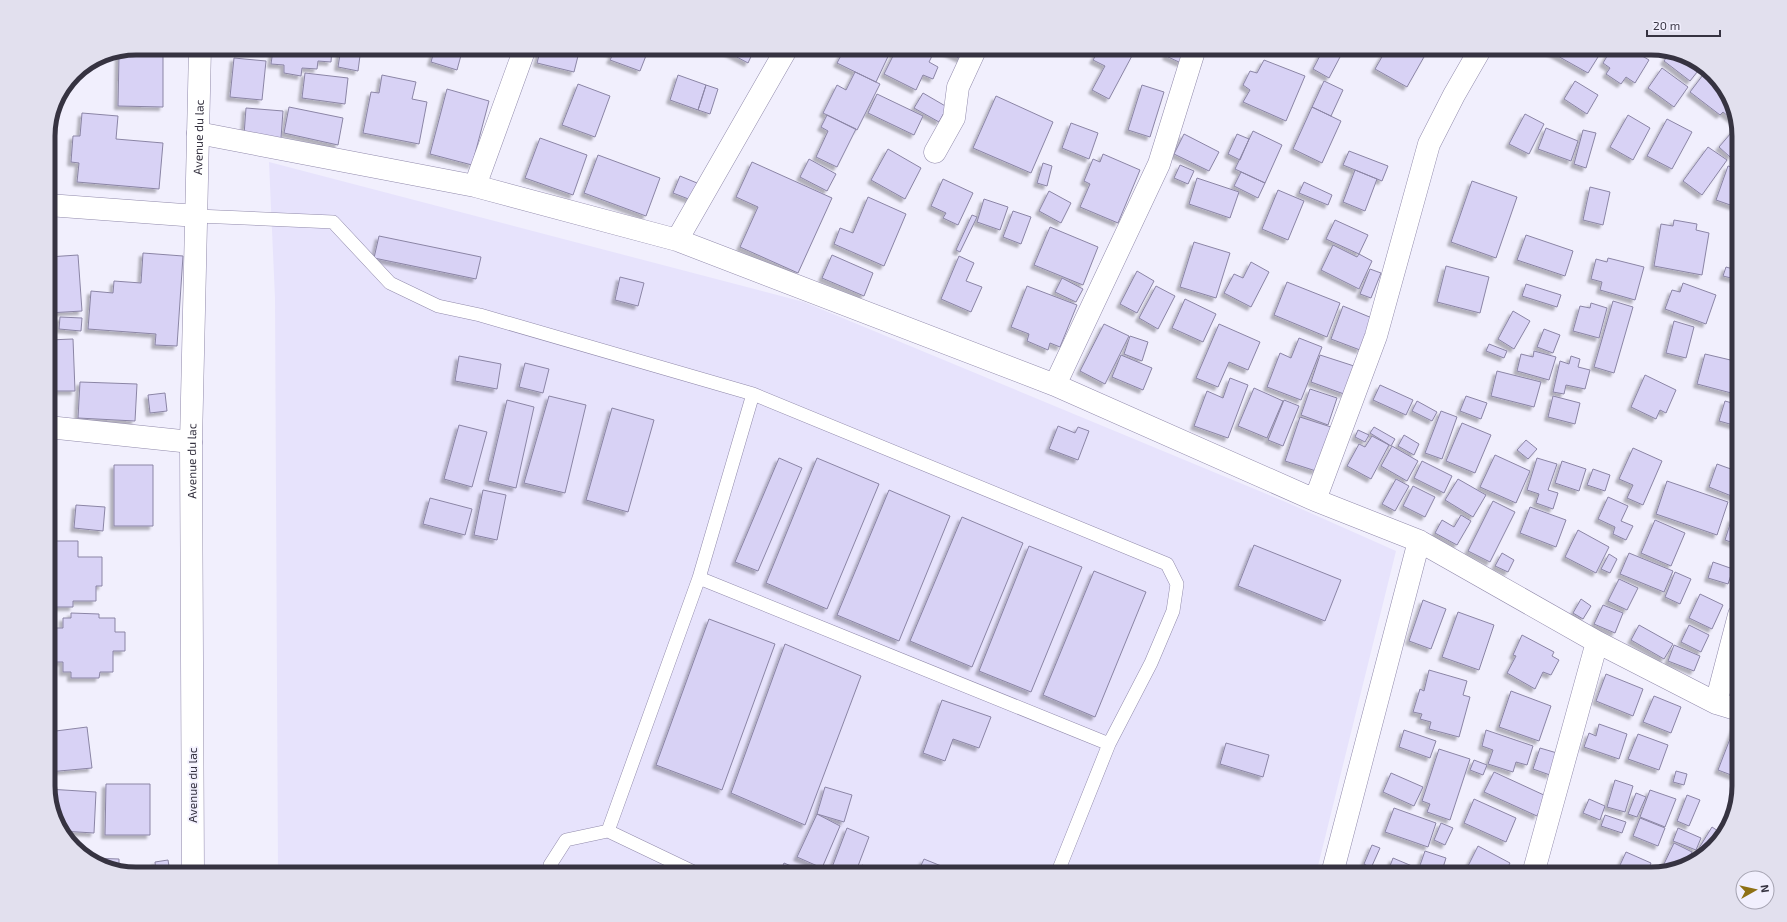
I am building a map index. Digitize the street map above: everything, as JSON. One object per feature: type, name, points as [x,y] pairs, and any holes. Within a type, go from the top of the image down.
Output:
[{"type":"street","name":"Avenue du lac","points":[[193,867],[191,442],[200,55]]},
{"type":"street","points":[[475,186],[522,55]]},
{"type":"street","points":[[677,240],[783,55]]},
{"type":"street","points":[[935,152],[954,118],[958,87],[973,55]]},
{"type":"street","points":[[1055,385],[1159,164],[1193,55]]},
{"type":"street","points":[[1315,500],[1376,336],[1429,144],[1454,95],[1477,55]]},
{"type":"street","points":[[198,133],[475,186],[677,240],[1055,385],[1315,500],[1419,541],[1597,642],[1716,703],[1732,708]]},
{"type":"street","points":[[55,206],[197,216]]},
{"type":"street","points":[[55,428],[191,442]]},
{"type":"street","points":[[1334,867],[1419,541]]},
{"type":"street","points":[[1538,867],[1597,642]]},
{"type":"street","points":[[1716,703],[1732,642]]},
{"type":"lane","points":[[197,216],[333,222],[390,283],[438,306],[480,315],[753,394],[1167,564],[1177,584],[1173,611],[1152,663],[1109,744],[1060,867]]},
{"type":"lane","points":[[608,831],[699,578],[753,394]]},
{"type":"lane","points":[[699,578],[1109,744]]},
{"type":"lane","points":[[550,867],[566,840],[608,831],[683,867]]},
{"type":"shaded area","points":[[269,162],[804,302],[1288,503],[1396,551],[1318,867],[278,867],[275,298]]},
{"type":"building","points":[[130,55],[163,56],[163,107],[118,106],[119,57]]},
{"type":"building","points":[[272,55],[332,55],[331,62],[318,61],[317,69],[302,68],[301,76],[284,73],[284,65],[271,64]]},
{"type":"building","points":[[340,55],[360,55],[358,71],[338,67]]},
{"type":"building","points":[[433,55],[461,55],[457,70],[431,62]]},
{"type":"building","points":[[539,55],[578,55],[574,72],[537,63]]},
{"type":"building","points":[[612,55],[646,55],[640,71],[610,60]]},
{"type":"building","points":[[733,55],[752,55],[748,63]]},
{"type":"building","points":[[841,55],[889,55],[876,82],[837,63]]},
{"type":"building","points":[[894,55],[932,55],[929,62],[938,67],[933,79],[923,75],[916,90],[884,74]]},
{"type":"building","points":[[953,55],[966,55],[963,60]]},
{"type":"building","points":[[1096,55],[1132,55],[1109,99],[1092,90],[1105,66],[1093,60]]},
{"type":"building","points":[[1166,55],[1184,55],[1181,63]]},
{"type":"building","points":[[1320,55],[1336,55],[1340,57],[1329,78],[1313,69]]},
{"type":"building","points":[[1383,55],[1425,55],[1407,87],[1375,69]]},
{"type":"building","points":[[1556,55],[1594,55],[1598,57],[1588,73]]},
{"type":"building","points":[[1608,55],[1641,55],[1649,60],[1635,83],[1626,77],[1621,84],[1606,74],[1610,68],[1603,63]]},
{"type":"building","points":[[1667,57],[1677,59],[1687,63],[1698,71],[1690,81],[1664,61]]},
{"type":"building","points":[[234,58],[266,61],[262,100],[230,97]]},
{"type":"building","points":[[1264,60],[1305,76],[1286,121],[1243,102],[1250,90],[1243,85],[1250,71],[1257,73]]},
{"type":"building","points":[[1662,68],[1688,87],[1674,107],[1648,88]]},
{"type":"building","points":[[855,72],[880,84],[857,130],[823,113],[837,85],[846,90]]},
{"type":"building","points":[[305,73],[348,78],[345,104],[302,98]]},
{"type":"building","points":[[1703,74],[1712,83],[1724,100],[1729,117],[1723,112],[1720,115],[1690,92]]},
{"type":"building","points":[[382,75],[416,82],[412,99],[427,102],[419,144],[363,133],[371,92],[379,93]]},
{"type":"building","points":[[678,75],[706,85],[698,110],[670,100]]},
{"type":"building","points":[[1324,81],[1343,90],[1331,116],[1312,107]]},
{"type":"building","points":[[1575,81],[1598,95],[1587,114],[1564,99]]},
{"type":"building","points":[[578,84],[610,96],[595,137],[562,125]]},
{"type":"building","points":[[706,85],[718,89],[710,114],[698,110]]},
{"type":"building","points":[[1142,85],[1164,92],[1150,137],[1128,130]]},
{"type":"building","points":[[447,89],[489,101],[472,165],[430,154]]},
{"type":"building","points":[[923,93],[947,107],[939,122],[914,108]]},
{"type":"building","points":[[877,94],[923,116],[914,135],[868,113]]},
{"type":"building","points":[[996,96],[1053,122],[1031,173],[973,148]]},
{"type":"building","points":[[289,107],[343,118],[338,145],[284,133]]},
{"type":"building","points":[[1312,107],[1341,121],[1322,163],[1293,149]]},
{"type":"building","points":[[246,108],[283,111],[281,138],[244,135]]},
{"type":"building","points":[[82,113],[118,116],[116,139],[163,143],[159,189],[77,182],[79,163],[71,162],[73,136],[80,136]]},
{"type":"building","points":[[1525,114],[1544,124],[1529,154],[1509,144]]},
{"type":"building","points":[[827,115],[856,129],[837,167],[816,157],[828,131],[821,127]]},
{"type":"building","points":[[1628,115],[1650,128],[1633,160],[1610,147]]},
{"type":"building","points":[[1667,119],[1692,132],[1672,169],[1647,156]]},
{"type":"building","points":[[1071,123],[1098,133],[1089,159],[1062,148]]},
{"type":"building","points":[[1546,128],[1578,141],[1571,161],[1538,149]]},
{"type":"building","points":[[1583,130],[1596,133],[1586,168],[1574,164]]},
{"type":"building","points":[[1253,131],[1282,145],[1265,183],[1235,169]]},
{"type":"building","points":[[1732,132],[1732,155],[1730,157],[1719,147]]},
{"type":"building","points":[[1184,134],[1219,152],[1209,171],[1174,154]]},
{"type":"building","points":[[1237,134],[1249,139],[1240,160],[1228,154]]},
{"type":"building","points":[[540,138],[587,155],[573,195],[525,178]]},
{"type":"building","points":[[1708,147],[1727,160],[1702,195],[1683,181]]},
{"type":"building","points":[[888,149],[921,168],[905,199],[871,180]]},
{"type":"building","points":[[1349,151],[1388,166],[1382,181],[1343,165]]},
{"type":"building","points":[[1103,154],[1140,170],[1118,223],[1080,207],[1090,184],[1084,181],[1093,159],[1100,162]]},
{"type":"building","points":[[598,155],[660,178],[646,216],[584,193]]},
{"type":"building","points":[[809,159],[836,174],[827,191],[800,177]]},
{"type":"building","points":[[752,162],[832,198],[798,273],[740,247],[758,207],[736,197]]},
{"type":"building","points":[[1043,163],[1052,166],[1047,186],[1037,183]]},
{"type":"building","points":[[1180,165],[1194,171],[1188,184],[1174,178]]},
{"type":"building","points":[[1728,166],[1732,167],[1732,206],[1716,200]]},
{"type":"building","points":[[1355,170],[1377,179],[1365,211],[1343,202]]},
{"type":"building","points":[[1241,172],[1265,183],[1258,198],[1234,186]]},
{"type":"building","points":[[680,176],[697,183],[691,200],[673,193]]},
{"type":"building","points":[[1197,178],[1239,192],[1230,218],[1189,204]]},
{"type":"building","points":[[943,179],[973,193],[958,225],[943,218],[946,213],[931,206]]},
{"type":"building","points":[[1472,181],[1517,197],[1496,258],[1451,242]]},
{"type":"building","points":[[1304,182],[1332,195],[1328,205],[1299,193]]},
{"type":"building","points":[[1590,187],[1610,192],[1603,225],[1583,220]]},
{"type":"building","points":[[1278,190],[1304,201],[1288,240],[1262,229]]},
{"type":"building","points":[[1049,191],[1071,203],[1061,223],[1039,211]]},
{"type":"building","points":[[868,197],[906,214],[884,266],[834,244],[840,228],[853,233]]},
{"type":"building","points":[[984,199],[1008,207],[1000,230],[977,222]]},
{"type":"building","points":[[1013,211],[1031,217],[1021,244],[1003,237]]},
{"type":"building","points":[[972,215],[977,217],[960,252],[956,250]]},
{"type":"building","points":[[1335,220],[1368,235],[1359,254],[1326,239]]},
{"type":"building","points":[[1674,220],[1697,224],[1696,230],[1709,233],[1702,275],[1654,266],[1661,224],[1673,226]]},
{"type":"building","points":[[1050,227],[1098,247],[1083,285],[1034,265]]},
{"type":"building","points":[[1526,235],[1573,251],[1565,276],[1517,260]]},
{"type":"building","points":[[379,236],[481,257],[476,279],[374,258]]},
{"type":"building","points":[[1194,242],[1230,253],[1216,298],[1180,287]]},
{"type":"building","points":[[1333,245],[1357,257],[1359,254],[1372,261],[1359,289],[1321,270]]},
{"type":"building","points":[[143,253],[183,256],[177,346],[155,345],[156,334],[88,329],[91,291],[113,293],[114,281],[141,283]]},
{"type":"building","points":[[78,255],[82,311],[55,313],[55,257]]},
{"type":"building","points":[[832,255],[873,273],[864,296],[822,278]]},
{"type":"building","points":[[959,256],[974,263],[966,281],[982,287],[971,312],[941,299]]},
{"type":"building","points":[[1608,258],[1644,267],[1635,300],[1600,290],[1602,282],[1591,279],[1596,259],[1607,262]]},
{"type":"building","points":[[1251,262],[1269,272],[1251,307],[1224,293],[1234,274],[1243,278]]},
{"type":"building","points":[[1446,266],[1489,277],[1480,313],[1437,302]]},
{"type":"building","points":[[1726,267],[1732,269],[1732,278],[1723,276]]},
{"type":"building","points":[[1370,269],[1381,273],[1371,298],[1360,294]]},
{"type":"building","points":[[1137,271],[1154,281],[1137,313],[1120,304]]},
{"type":"building","points":[[620,277],[644,283],[638,306],[615,300]]},
{"type":"building","points":[[1062,278],[1083,289],[1076,302],[1055,292]]},
{"type":"building","points":[[1287,282],[1340,303],[1327,337],[1274,315]]},
{"type":"building","points":[[1683,283],[1716,295],[1706,324],[1665,309],[1672,290],[1680,292]]},
{"type":"building","points":[[1526,284],[1561,295],[1557,307],[1522,296]]},
{"type":"building","points":[[1027,286],[1077,305],[1060,347],[1050,343],[1048,350],[1027,341],[1029,334],[1011,327]]},
{"type":"building","points":[[1156,286],[1175,296],[1158,329],[1139,318]]},
{"type":"building","points":[[1185,299],[1216,314],[1203,342],[1172,328]]},
{"type":"building","points":[[1613,301],[1633,307],[1614,373],[1594,367]]},
{"type":"building","points":[[1591,303],[1607,308],[1599,338],[1573,331],[1580,306],[1590,308]]},
{"type":"building","points":[[1343,306],[1372,318],[1360,350],[1331,339]]},
{"type":"building","points":[[1513,311],[1530,321],[1514,349],[1498,339]]},
{"type":"building","points":[[60,317],[82,318],[81,331],[59,329]]},
{"type":"building","points":[[1674,321],[1694,327],[1686,358],[1666,353]]},
{"type":"building","points":[[1104,324],[1129,336],[1105,384],[1080,371]]},
{"type":"building","points":[[1219,324],[1260,342],[1248,370],[1229,362],[1218,387],[1196,378]]},
{"type":"building","points":[[1544,329],[1560,335],[1553,353],[1537,347]]},
{"type":"building","points":[[1130,336],[1148,342],[1142,361],[1124,354]]},
{"type":"building","points":[[1299,338],[1322,347],[1301,400],[1267,387],[1280,353],[1291,358]]},
{"type":"building","points":[[73,339],[75,391],[55,391],[55,340]]},
{"type":"building","points":[[1489,344],[1507,351],[1504,358],[1486,351]]},
{"type":"building","points":[[1534,351],[1556,357],[1549,380],[1517,371],[1521,354],[1533,357]]},
{"type":"building","points":[[1705,354],[1732,360],[1732,393],[1697,384]]},
{"type":"building","points":[[1121,355],[1152,368],[1143,390],[1112,377]]},
{"type":"building","points":[[1320,355],[1354,366],[1344,394],[1311,382]]},
{"type":"building","points":[[459,356],[501,364],[497,389],[455,381]]},
{"type":"building","points":[[1571,356],[1580,359],[1578,367],[1590,370],[1585,389],[1566,385],[1564,394],[1553,392],[1560,361],[1569,364]]},
{"type":"building","points":[[525,363],[549,369],[543,393],[519,387]]},
{"type":"building","points":[[1497,371],[1541,382],[1534,407],[1491,396]]},
{"type":"building","points":[[1645,375],[1676,390],[1666,413],[1660,410],[1656,419],[1631,407]]},
{"type":"building","points":[[1230,378],[1248,385],[1228,438],[1194,426],[1207,391],[1223,398]]},
{"type":"building","points":[[80,382],[137,384],[135,421],[78,418]]},
{"type":"building","points":[[1380,385],[1413,400],[1406,415],[1373,400]]},
{"type":"building","points":[[1254,388],[1283,401],[1267,438],[1238,426]]},
{"type":"building","points":[[1310,389],[1337,398],[1328,425],[1301,415]]},
{"type":"building","points":[[165,393],[167,411],[150,413],[148,395]]},
{"type":"building","points":[[549,396],[586,405],[565,493],[524,483]]},
{"type":"building","points":[[1466,396],[1487,403],[1481,419],[1460,411]]},
{"type":"building","points":[[1553,396],[1580,403],[1575,424],[1548,417]]},
{"type":"building","points":[[507,400],[534,407],[516,488],[488,481]]},
{"type":"building","points":[[1284,400],[1299,406],[1283,446],[1268,440]]},
{"type":"building","points":[[1417,401],[1437,412],[1432,421],[1412,411]]},
{"type":"building","points":[[1725,401],[1732,403],[1732,425],[1719,421]]},
{"type":"building","points":[[612,408],[654,420],[628,512],[586,500]]},
{"type":"building","points":[[1441,411],[1457,417],[1442,459],[1425,453]]},
{"type":"building","points":[[1300,417],[1331,427],[1316,471],[1285,461]]},
{"type":"building","points":[[1462,423],[1491,435],[1475,473],[1446,461]]},
{"type":"building","points":[[459,425],[487,432],[472,487],[444,479]]},
{"type":"building","points":[[1058,426],[1075,433],[1078,427],[1089,431],[1078,460],[1049,449]]},
{"type":"building","points":[[1374,427],[1395,439],[1391,446],[1370,433]]},
{"type":"building","points":[[1358,430],[1369,435],[1365,442],[1355,437]]},
{"type":"building","points":[[1404,435],[1419,444],[1414,455],[1398,446]]},
{"type":"building","points":[[1372,436],[1389,445],[1371,479],[1347,466],[1359,444],[1365,447]]},
{"type":"building","points":[[1526,440],[1537,449],[1528,459],[1517,450]]},
{"type":"building","points":[[1392,446],[1418,461],[1407,481],[1381,466]]},
{"type":"building","points":[[1633,448],[1662,461],[1643,505],[1627,498],[1633,485],[1619,479]]},
{"type":"building","points":[[1495,455],[1530,471],[1516,503],[1480,487]]},
{"type":"building","points":[[779,458],[802,468],[758,571],[735,562]]},
{"type":"building","points":[[817,458],[879,484],[827,609],[766,583]]},
{"type":"building","points":[[1537,458],[1557,464],[1548,490],[1558,493],[1553,509],[1536,503],[1539,494],[1527,490]]},
{"type":"building","points":[[1422,461],[1452,476],[1444,493],[1414,478]]},
{"type":"building","points":[[1562,461],[1586,469],[1579,491],[1555,483]]},
{"type":"building","points":[[1717,464],[1732,469],[1732,496],[1709,487]]},
{"type":"building","points":[[114,465],[153,465],[153,526],[114,526]]},
{"type":"building","points":[[1593,469],[1610,475],[1605,491],[1587,485]]},
{"type":"building","points":[[1396,479],[1409,486],[1395,511],[1382,504]]},
{"type":"building","points":[[1458,479],[1486,495],[1473,517],[1445,500]]},
{"type":"building","points":[[1667,481],[1728,502],[1717,535],[1656,514]]},
{"type":"building","points":[[1413,486],[1435,497],[1425,517],[1403,506]]},
{"type":"building","points":[[483,490],[506,495],[497,540],[474,535]]},
{"type":"building","points":[[889,490],[950,516],[899,641],[837,615]]},
{"type":"building","points":[[1608,497],[1628,506],[1621,521],[1633,526],[1626,540],[1613,534],[1615,527],[1598,519]]},
{"type":"building","points":[[430,498],[472,509],[465,535],[423,524]]},
{"type":"building","points":[[1493,501],[1515,512],[1490,562],[1468,551]]},
{"type":"building","points":[[76,505],[105,507],[103,531],[74,528]]},
{"type":"building","points":[[1530,507],[1566,520],[1556,547],[1520,533]]},
{"type":"building","points":[[1461,515],[1471,521],[1457,545],[1435,533],[1442,520],[1454,527]]},
{"type":"building","points":[[962,517],[1023,543],[972,667],[910,641]]},
{"type":"building","points":[[1732,518],[1732,542],[1725,540]]},
{"type":"building","points":[[1655,520],[1685,533],[1671,566],[1641,553]]},
{"type":"building","points":[[1578,530],[1609,547],[1596,573],[1565,557]]},
{"type":"building","points":[[55,541],[78,541],[78,557],[102,557],[102,586],[96,586],[96,601],[73,601],[73,607],[55,607]]},
{"type":"building","points":[[1254,545],[1341,580],[1325,621],[1238,586]]},
{"type":"building","points":[[1029,546],[1082,567],[1031,692],[979,671]]},
{"type":"building","points":[[1502,553],[1514,560],[1508,572],[1495,566]]},
{"type":"building","points":[[1629,553],[1673,571],[1664,592],[1620,574]]},
{"type":"building","points":[[1609,554],[1617,559],[1610,573],[1601,569]]},
{"type":"building","points":[[1713,562],[1732,569],[1728,584],[1708,578]]},
{"type":"building","points":[[1094,571],[1146,592],[1095,717],[1043,695]]},
{"type":"building","points":[[1675,572],[1691,579],[1680,604],[1665,597]]},
{"type":"building","points":[[1619,579],[1638,588],[1627,610],[1608,601]]},
{"type":"building","points":[[1700,594],[1723,605],[1712,629],[1689,618]]},
{"type":"building","points":[[1581,599],[1591,606],[1583,619],[1573,613]]},
{"type":"building","points":[[1423,600],[1446,609],[1431,649],[1409,641]]},
{"type":"building","points":[[1603,605],[1623,613],[1615,633],[1594,624]]},
{"type":"building","points":[[1458,612],[1494,625],[1479,670],[1442,657]]},
{"type":"building","points":[[71,613],[99,614],[99,618],[115,618],[115,632],[125,632],[125,651],[113,651],[113,672],[100,672],[99,678],[71,678],[71,672],[63,672],[63,662],[55,662],[56,628],[63,628],[63,618],[71,618]]},
{"type":"building","points":[[709,619],[775,644],[722,790],[656,765]]},
{"type":"building","points":[[1639,625],[1673,644],[1664,659],[1631,640]]},
{"type":"building","points":[[1689,625],[1709,635],[1701,652],[1681,642]]},
{"type":"building","points":[[1522,635],[1554,652],[1552,656],[1559,660],[1551,675],[1543,672],[1535,689],[1507,673],[1516,656],[1513,655]]},
{"type":"building","points":[[785,644],[861,676],[805,825],[731,793]]},
{"type":"building","points":[[1674,645],[1700,656],[1694,671],[1668,661]]},
{"type":"building","points":[[1429,670],[1467,681],[1463,695],[1470,697],[1459,737],[1429,729],[1431,722],[1420,719],[1422,714],[1413,712],[1420,689],[1424,691]]},
{"type":"building","points":[[1606,674],[1643,689],[1633,716],[1596,701]]},
{"type":"building","points":[[1511,691],[1551,706],[1539,741],[1499,727]]},
{"type":"building","points":[[1654,696],[1681,707],[1671,733],[1643,722]]},
{"type":"building","points":[[942,700],[991,717],[979,748],[953,739],[945,761],[923,753]]},
{"type":"building","points":[[1599,724],[1627,734],[1619,759],[1584,747],[1589,733],[1596,736]]},
{"type":"building","points":[[87,727],[92,768],[55,771],[55,731]]},
{"type":"building","points":[[1404,730],[1436,741],[1430,758],[1399,747]]},
{"type":"building","points":[[1486,730],[1533,746],[1527,765],[1516,762],[1513,772],[1488,764],[1493,750],[1482,746]]},
{"type":"building","points":[[1638,734],[1668,745],[1659,770],[1628,759]]},
{"type":"building","points":[[1732,734],[1732,775],[1718,770]]},
{"type":"building","points":[[1226,743],[1269,755],[1263,777],[1220,764]]},
{"type":"building","points":[[1540,748],[1557,753],[1550,775],[1533,769]]},
{"type":"building","points":[[1439,749],[1470,759],[1450,820],[1427,812],[1430,804],[1422,801]]},
{"type":"building","points":[[1474,760],[1487,765],[1483,775],[1470,770]]},
{"type":"building","points":[[1676,771],[1687,774],[1684,785],[1673,782]]},
{"type":"building","points":[[1494,772],[1546,796],[1537,816],[1484,792]]},
{"type":"building","points":[[1391,773],[1423,787],[1414,806],[1383,792]]},
{"type":"building","points":[[1615,780],[1633,786],[1625,812],[1607,807]]},
{"type":"building","points":[[106,784],[150,784],[150,835],[105,835]]},
{"type":"building","points":[[825,787],[852,795],[844,822],[817,814]]},
{"type":"building","points":[[55,789],[96,792],[94,833],[69,831],[59,812]]},
{"type":"building","points":[[1650,790],[1676,799],[1665,827],[1640,817]]},
{"type":"building","points":[[1636,793],[1646,797],[1637,817],[1628,814]]},
{"type":"building","points":[[1687,795],[1700,800],[1689,826],[1677,821]]},
{"type":"building","points":[[1474,799],[1516,818],[1506,842],[1464,823]]},
{"type":"building","points":[[1589,799],[1605,806],[1600,820],[1583,813]]},
{"type":"building","points":[[1394,808],[1436,823],[1428,847],[1385,832]]},
{"type":"building","points":[[817,814],[840,826],[822,867],[797,857]]},
{"type":"building","points":[[1605,815],[1626,822],[1622,833],[1601,826]]},
{"type":"building","points":[[1640,818],[1665,828],[1658,846],[1633,836]]},
{"type":"building","points":[[1441,823],[1453,828],[1445,845],[1434,840]]},
{"type":"building","points":[[1712,827],[1718,831],[1701,849],[1699,848]]},
{"type":"building","points":[[847,828],[869,837],[858,867],[832,867]]},
{"type":"building","points":[[1678,828],[1701,838],[1696,850],[1673,841]]},
{"type":"building","points":[[1674,843],[1692,852],[1687,859],[1663,866]]},
{"type":"building","points":[[1372,845],[1380,848],[1371,867],[1364,864]]},
{"type":"building","points":[[1478,846],[1510,863],[1508,867],[1468,867]]},
{"type":"building","points":[[1425,851],[1446,858],[1443,867],[1419,867]]},
{"type":"building","points":[[1626,852],[1651,863],[1649,867],[1619,867]]},
{"type":"building","points":[[99,858],[119,859],[119,865]]},
{"type":"building","points":[[1393,858],[1412,866],[1412,867],[1390,867]]},
{"type":"building","points":[[924,859],[944,867],[920,867]]},
{"type":"building","points":[[168,860],[169,867],[155,867],[155,862]]},
{"type":"building","points":[[784,863],[793,867],[782,867]]}]
